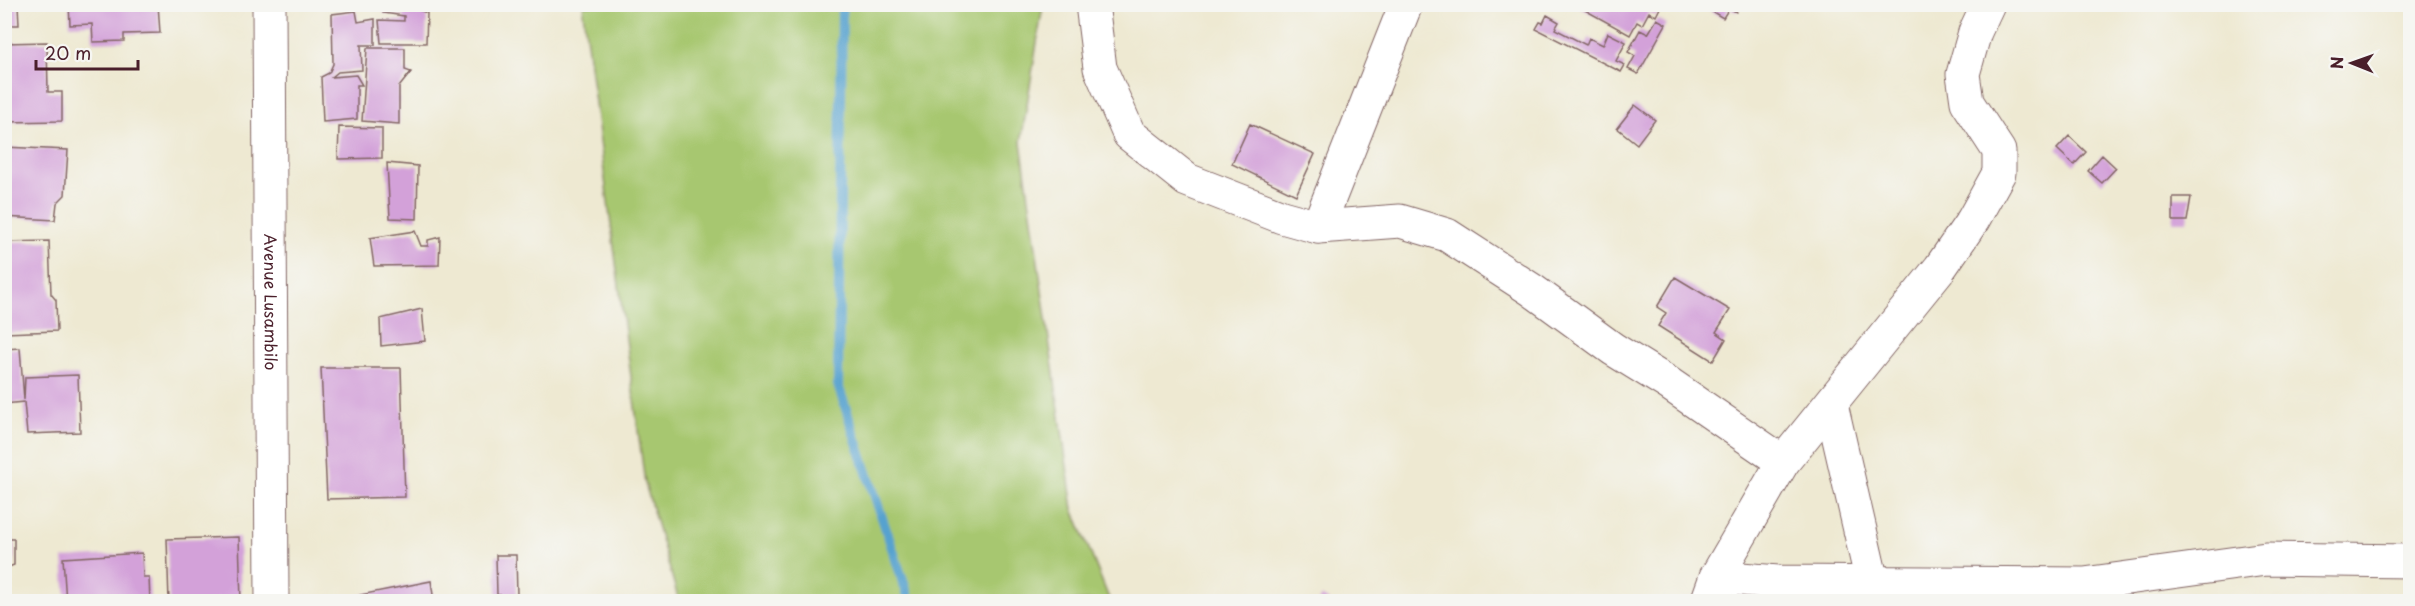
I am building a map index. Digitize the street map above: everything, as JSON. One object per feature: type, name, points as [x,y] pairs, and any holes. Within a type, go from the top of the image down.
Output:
[{"type":"street","name":"Avenue Lusambilo","points":[[269,4],[272,602]]},
{"type":"street","points":[[1092,4],[1100,68],[1129,134],[1187,180],[1282,217],[1318,227],[1400,221],[1447,235],[1532,290],[1614,349],[1783,462]]},
{"type":"street","points":[[1318,227],[1406,4]]},
{"type":"street","points":[[1712,589],[1783,462],[1940,268],[1973,220],[1999,173],[1999,151],[1968,102],[1964,74],[1976,32],[1988,4]]},
{"type":"street","points":[[1831,404],[1872,582]]},
{"type":"street","points":[[1712,589],[1778,582],[2084,584],[2266,559],[2410,561]]},
{"type":"green space","points":[[584,5],[1043,5],[1021,142],[1073,509],[1110,601],[679,601],[645,483],[583,12]]},
{"type":"building","points":[[4,4],[18,4],[19,25],[4,25]]},
{"type":"building","points":[[69,4],[158,4],[160,33],[124,34],[124,41],[93,42],[92,24],[70,25]]},
{"type":"building","points":[[416,4],[418,10],[427,13],[426,43],[381,43],[379,20],[404,21],[404,16],[383,13],[385,6]]},
{"type":"building","points":[[1574,4],[1662,4],[1656,16],[1649,12],[1642,25],[1637,22],[1630,35]]},
{"type":"building","points":[[1699,4],[1741,4],[1736,12],[1729,8],[1723,18]]},
{"type":"building","points":[[356,11],[358,22],[375,19],[375,45],[361,45],[362,70],[338,72],[332,77],[356,75],[362,85],[357,85],[357,119],[323,122],[321,77],[329,73],[333,64],[332,14]]},
{"type":"building","points":[[1547,15],[1559,22],[1555,29],[1586,45],[1589,38],[1603,45],[1608,33],[1626,42],[1616,61],[1625,65],[1621,72],[1536,29]]},
{"type":"building","points":[[1657,19],[1666,24],[1638,74],[1628,69],[1635,56],[1628,52],[1640,30],[1648,34]]},
{"type":"building","points":[[47,42],[48,92],[62,92],[62,121],[4,122],[4,43]]},
{"type":"building","points":[[367,48],[405,48],[405,70],[411,72],[399,87],[399,124],[362,121]]},
{"type":"building","points":[[1635,105],[1655,120],[1637,144],[1617,128]]},
{"type":"building","points":[[1250,124],[1315,154],[1296,195],[1232,164]]},
{"type":"building","points":[[339,127],[382,128],[382,158],[338,159]]},
{"type":"building","points":[[2069,136],[2086,152],[2074,165],[2057,149]]},
{"type":"building","points":[[4,147],[68,150],[65,195],[57,203],[55,220],[4,217]]},
{"type":"building","points":[[2102,155],[2116,168],[2102,183],[2088,171]]},
{"type":"building","points":[[387,163],[418,166],[417,219],[390,218]]},
{"type":"building","points":[[2173,197],[2191,197],[2187,221],[2173,221]]},
{"type":"building","points":[[415,231],[421,246],[428,246],[428,240],[440,237],[439,265],[374,266],[370,238]]},
{"type":"building","points":[[49,241],[51,294],[56,300],[57,331],[4,333],[4,242]]},
{"type":"building","points":[[1675,277],[1730,310],[1716,332],[1726,339],[1713,361],[1658,326],[1666,313],[1657,307]]},
{"type":"building","points":[[422,309],[425,341],[381,346],[380,319]]},
{"type":"building","points":[[20,348],[24,400],[25,377],[78,375],[80,432],[27,434],[24,402],[4,404],[4,349]]},
{"type":"building","points":[[321,368],[401,368],[405,497],[327,499]]},
{"type":"building","points":[[239,537],[241,602],[169,602],[167,539]]},
{"type":"building","points":[[4,539],[14,539],[14,565],[4,569]]},
{"type":"building","points":[[142,553],[143,577],[149,577],[150,602],[66,602],[63,558]]},
{"type":"building","points":[[496,555],[516,555],[517,595],[497,595]]},
{"type":"building","points":[[431,581],[434,602],[360,602],[360,595]]},
{"type":"building","points":[[1321,596],[1331,602],[1318,602]]},
{"type":"waterway","points":[[842,4],[838,385],[910,602]]}]
